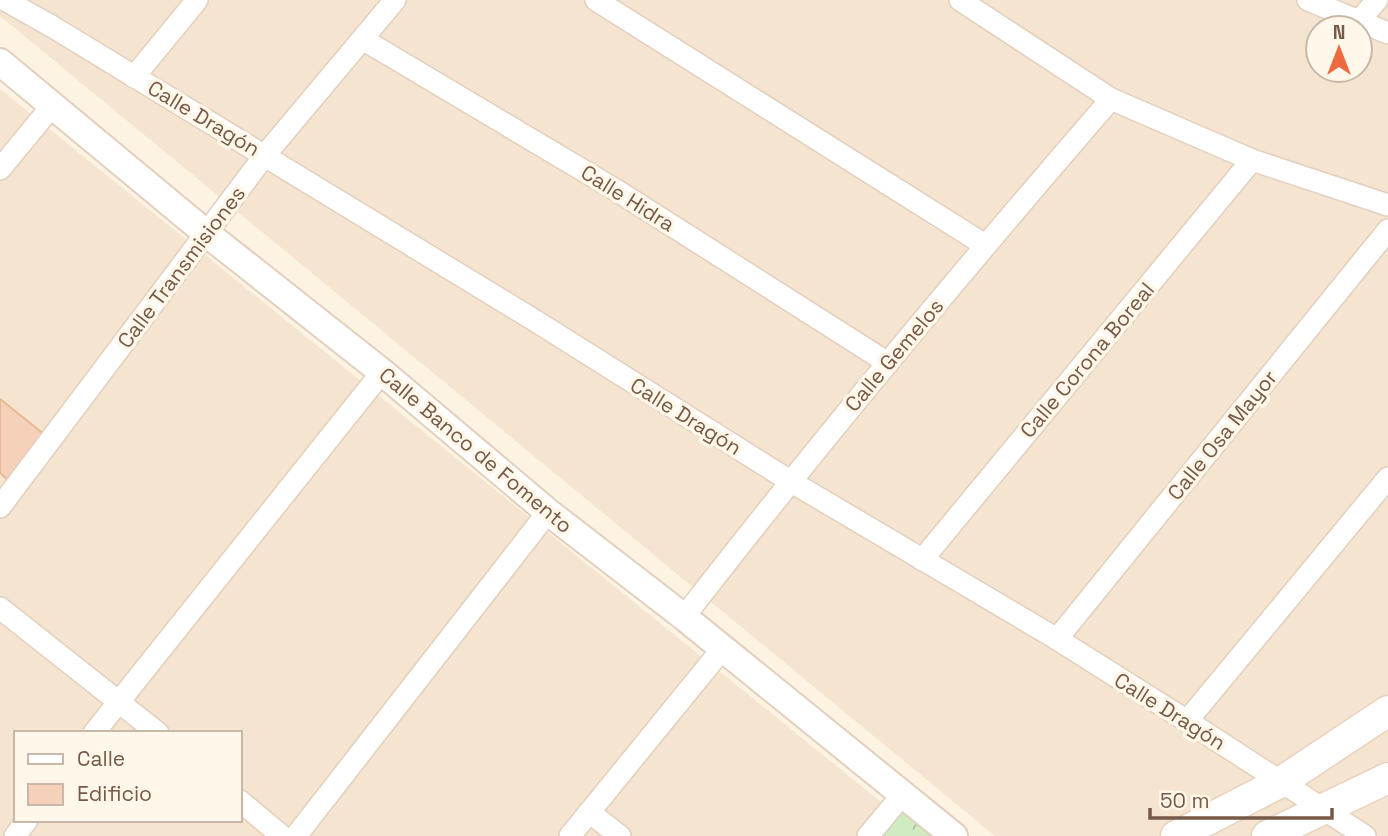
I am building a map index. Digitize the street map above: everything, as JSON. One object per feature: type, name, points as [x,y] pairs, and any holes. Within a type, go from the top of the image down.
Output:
[{"type":"main road","points":[[1177,836],[1281,782],[1388,711]]},
{"type":"main road","points":[[1267,836],[1388,778]]},
{"type":"street","name":"Calle Dragón","points":[[5,0],[522,312],[789,481],[1056,639],[1187,720],[1365,836]]},
{"type":"street","points":[[134,77],[197,0]]},
{"type":"street","name":"Calle Transmisiones","points":[[0,507],[265,155],[395,0]]},
{"type":"street","points":[[960,0],[1111,99],[1252,160],[1388,205]]},
{"type":"street","points":[[1308,0],[1340,14]]},
{"type":"street","points":[[1366,14],[1377,0]]},
{"type":"street","points":[[599,1],[985,244]]},
{"type":"street","name":"Calle Hidra","points":[[364,40],[616,190],[888,363]]},
{"type":"street","name":"Calle Banco de Fomento","points":[[0,62],[206,233],[382,372],[548,512],[723,648],[954,836]]},
{"type":"street","name":"Calle Gemelos","points":[[684,617],[789,481],[985,244],[1111,99]]},
{"type":"street","points":[[0,169],[52,106]]},
{"type":"street","name":"Calle Corona Boreal","points":[[922,560],[1252,160]]},
{"type":"street","name":"Calle Osa Mayor","points":[[1056,639],[1388,230]]},
{"type":"street","points":[[95,731],[382,372]]},
{"type":"street","points":[[1187,720],[1388,478]]},
{"type":"street","points":[[296,836],[548,512]]},
{"type":"street","points":[[0,608],[157,731]]},
{"type":"street","points":[[570,836],[723,648]]},
{"type":"street","points":[[869,836],[903,793]]},
{"type":"street","points":[[242,803],[282,836]]},
{"type":"street","points":[[589,812],[620,836]]},
{"type":"shaded area","points":[[0,0],[1388,0],[1388,836],[995,836],[0,16]]},
{"type":"shaded area","points":[[0,89],[923,836],[0,836]]},
{"type":"green space","points":[[903,794],[954,836],[868,836]]},
{"type":"building","points":[[0,399],[45,435],[7,479],[0,473]]}]
